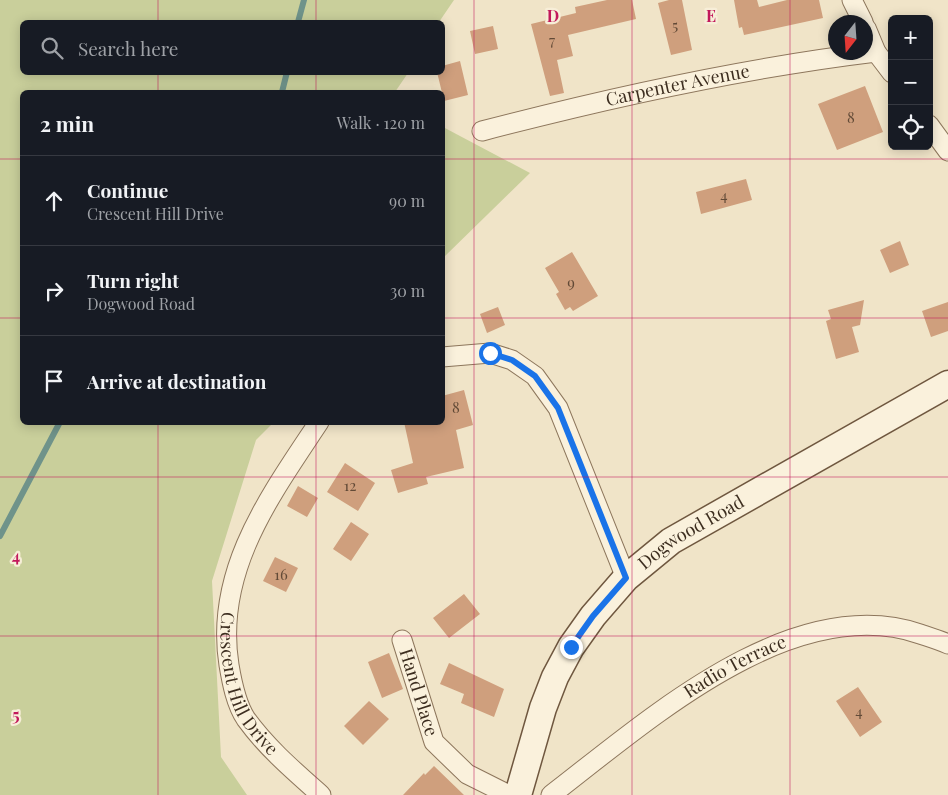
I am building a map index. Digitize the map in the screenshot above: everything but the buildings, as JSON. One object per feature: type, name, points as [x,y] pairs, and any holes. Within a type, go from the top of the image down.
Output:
[{"type":"street","points":[[852,0],[860,15]]},
{"type":"street","points":[[873,45],[888,68]]},
{"type":"street","name":"Carpenter Avenue","points":[[482,131],[569,108],[773,66],[876,52]]},
{"type":"street","points":[[933,130],[948,151]]},
{"type":"street","points":[[445,357],[490,353],[512,360],[535,376],[558,408],[626,578]]},
{"type":"street","name":"Dogwood Road","points":[[518,795],[555,677],[571,647],[593,616],[626,578],[672,541],[948,384]]},
{"type":"street","name":"Crescent Hill Drive","points":[[317,425],[266,504],[237,568],[230,592],[226,619],[228,655],[233,688],[245,718],[273,752],[321,795]]},
{"type":"street","name":"Radio Terrace","points":[[551,795],[676,699],[763,650],[827,628],[876,624],[908,630],[948,644]]},
{"type":"street","name":"Hand Place","points":[[402,640],[434,742],[467,774],[509,795]]},
{"type":"green space","points":[[0,0],[454,0],[440,20],[20,20],[20,75],[407,75],[396,90],[20,90],[20,425],[271,425],[256,440],[212,581],[221,757],[247,795],[0,795]]},
{"type":"green space","points":[[445,128],[530,173],[445,256]]},
{"type":"waterway","points":[[299,20],[304,0]]},
{"type":"waterway","points":[[282,90],[286,75]]},
{"type":"waterway","points":[[0,536],[58,425]]},
{"type":"route","points":[[490,353],[512,360],[535,376],[558,408],[626,578],[593,616],[571,647]]}]
